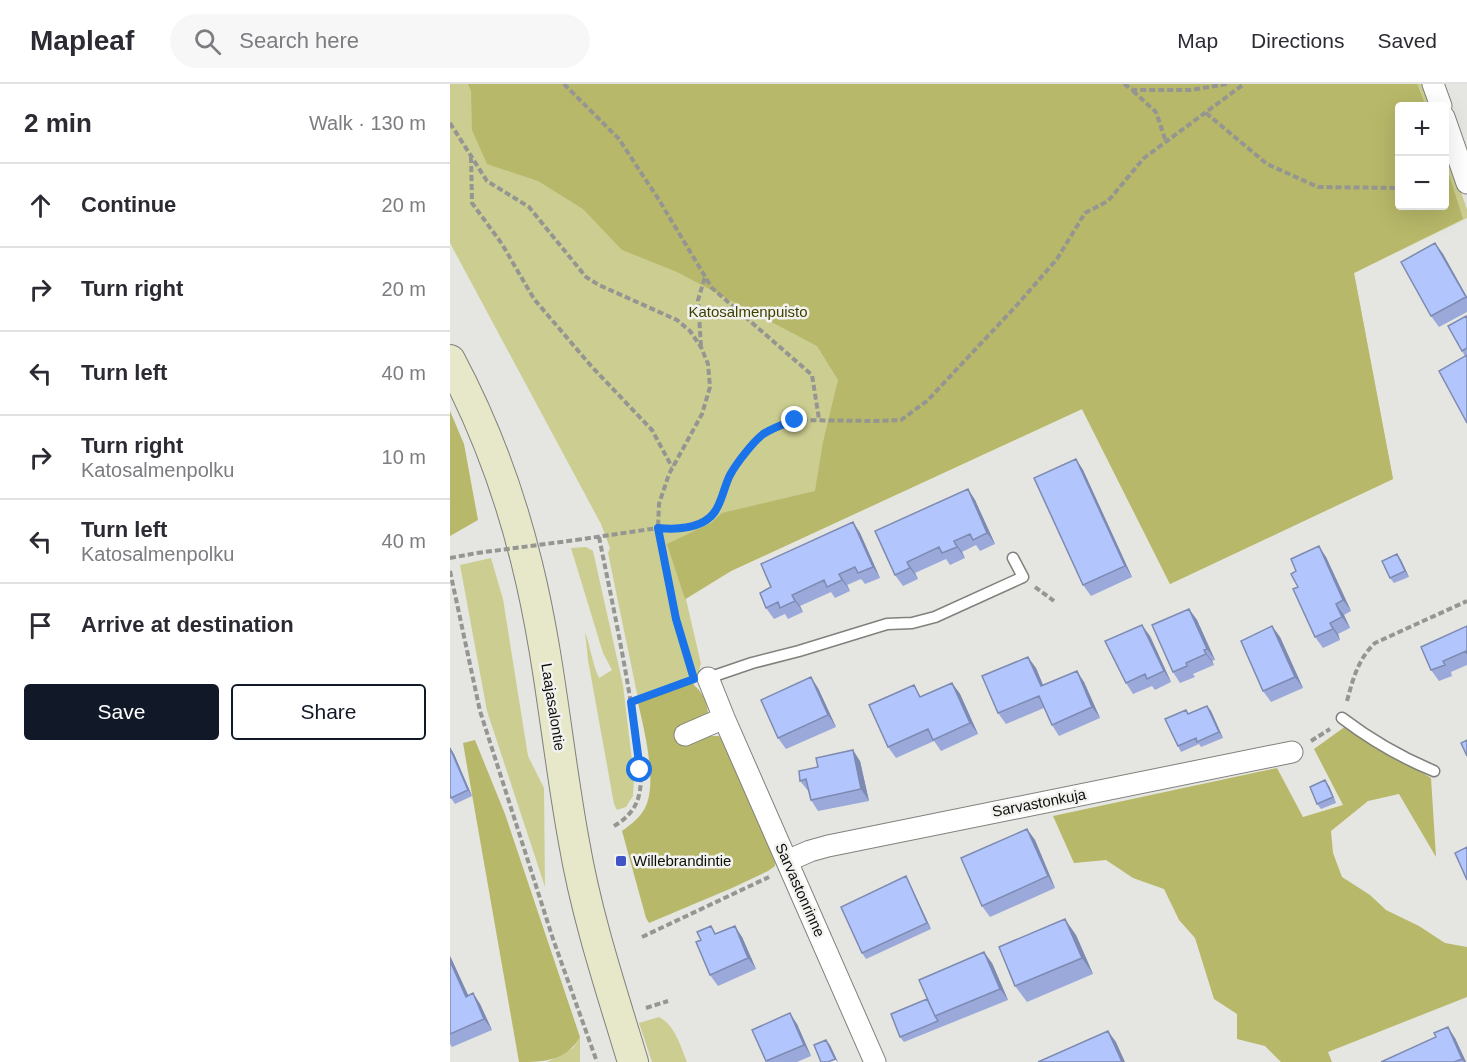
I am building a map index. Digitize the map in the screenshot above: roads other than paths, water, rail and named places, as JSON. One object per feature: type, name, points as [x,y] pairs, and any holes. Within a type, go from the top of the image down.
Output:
[{"type":"main road","name":"Laajasalontie","points":[[450,360],[480,424],[509,500],[527,564],[540,627],[573,841],[582,885],[601,961],[633,1062]]},
{"type":"street","points":[[1434,84],[1440,102]]},
{"type":"street","points":[[1449,131],[1467,182]]},
{"type":"street","name":"Sarvastonrinne","points":[[701,678],[724,718],[875,1062]]},
{"type":"street","points":[[685,735],[724,718]]},
{"type":"street","name":"Sarvastonkuja","points":[[787,861],[828,846],[1292,752]]},
{"type":"lane","points":[[701,678],[887,624],[912,623],[935,617],[1023,577],[1013,558]]},
{"type":"lane","points":[[1342,718],[1370,739],[1434,771]]},
{"type":"place","name":"Willebrandintie","points":[[621,861]]},
{"type":"park label","name":"Katosalmenpuisto","points":[[748,312]]}]
